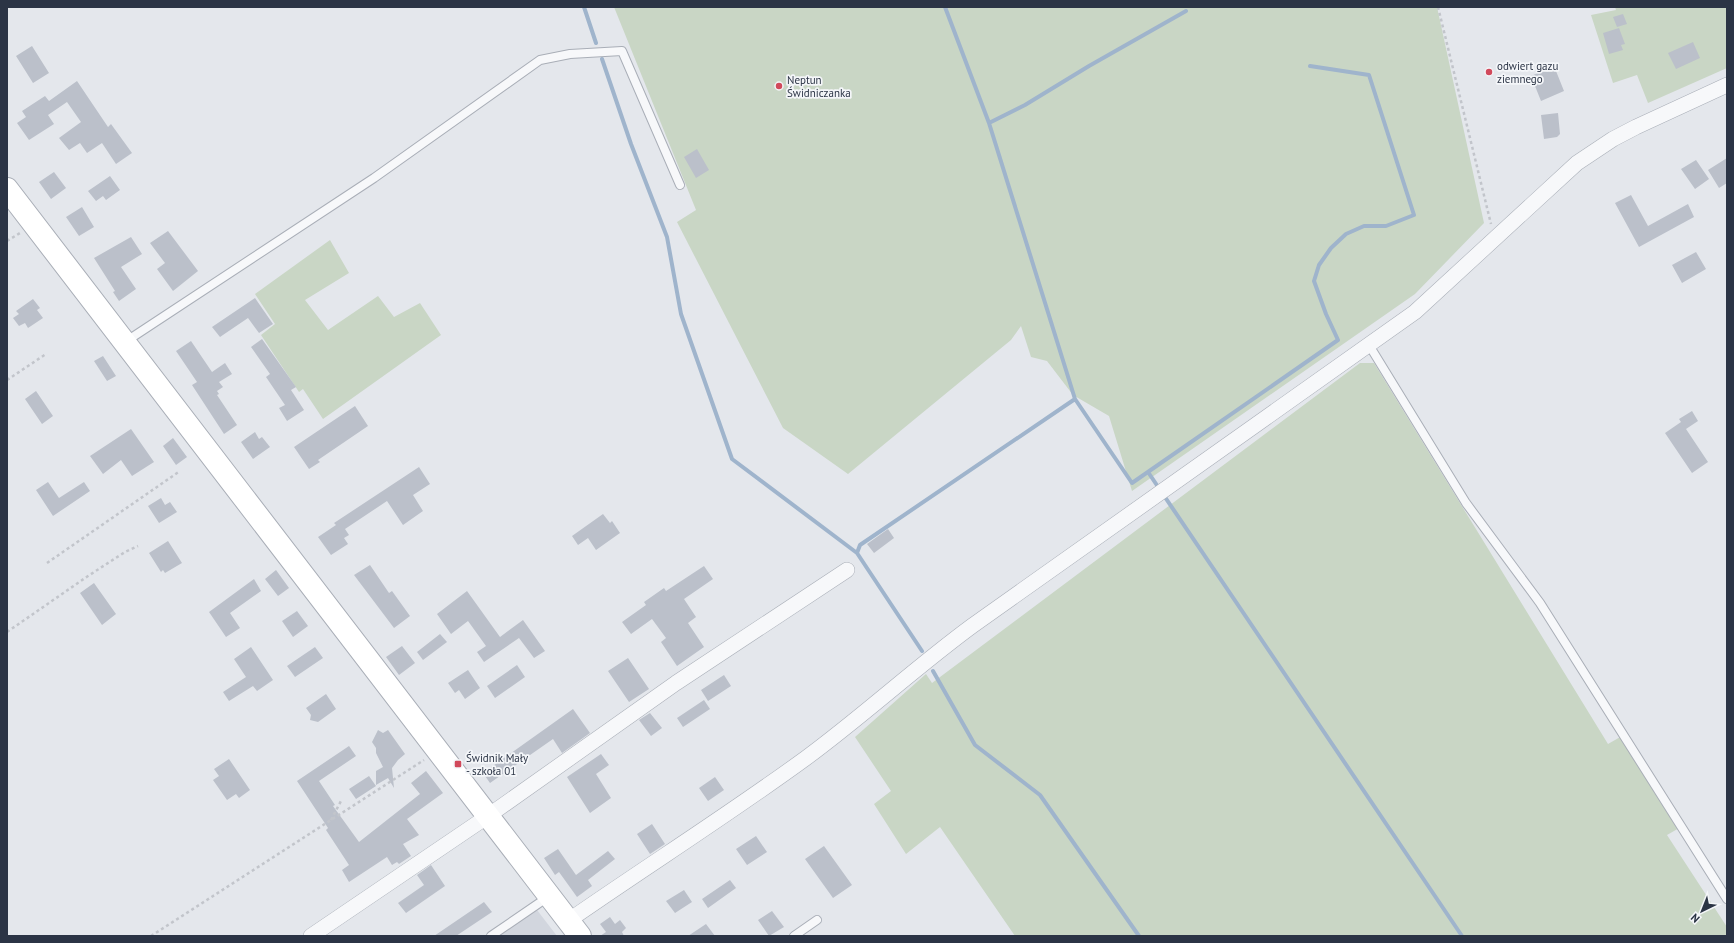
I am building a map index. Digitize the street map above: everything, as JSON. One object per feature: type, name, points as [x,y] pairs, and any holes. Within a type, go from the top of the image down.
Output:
[{"type":"street","points":[[7,189],[574,929],[728,813],[804,760],[922,663],[1415,312],[1556,181],[1594,150],[1636,127],[1727,85]]},
{"type":"street","points":[[312,936],[488,816],[676,683],[848,570]]},
{"type":"lane","points":[[124,342],[374,178],[540,60],[570,54],[622,51],[680,185]]},
{"type":"lane","points":[[1369,345],[1466,503],[1540,603],[1727,899]]},
{"type":"lane","points":[[491,936],[549,897]]},
{"type":"lane","points":[[794,936],[817,920]]},
{"type":"path","points":[[1438,7],[1492,232],[1497,236]]},
{"type":"path","points":[[7,380],[46,354]]},
{"type":"path","points":[[47,563],[180,471]]},
{"type":"path","points":[[7,632],[94,572],[125,552],[138,546]]},
{"type":"path","points":[[151,936],[425,759]]},
{"type":"path","points":[[331,820],[342,799]]},
{"type":"shaded area","points":[[537,910],[557,936],[499,936]]},
{"type":"green space","points":[[614,7],[1437,7],[1484,223],[1415,294],[1132,491],[1109,416],[1073,395],[1047,361],[1031,357],[1021,326],[1011,340],[848,474],[783,428],[677,222],[696,210]]},
{"type":"green space","points":[[1615,7],[1727,7],[1727,68],[1648,103],[1637,75],[1613,83],[1591,15],[1616,10]]},
{"type":"green space","points":[[330,240],[349,273],[305,300],[328,330],[378,296],[394,317],[420,303],[441,335],[323,419],[303,389],[299,392],[261,335],[275,324],[255,294]]},
{"type":"green space","points":[[1360,363],[1374,363],[1608,744],[1622,736],[1681,827],[1667,835],[1727,927],[1727,936],[1015,936],[940,827],[906,854],[874,804],[891,791],[855,737],[926,674],[932,683]]},
{"type":"building","points":[[1623,14],[1627,24],[1617,27],[1613,17]]},
{"type":"building","points":[[1619,28],[1625,44],[1621,45],[1623,50],[1609,54],[1603,33]]},
{"type":"building","points":[[1693,42],[1700,58],[1676,69],[1668,53]]},
{"type":"building","points":[[32,46],[49,73],[33,83],[16,56]]},
{"type":"building","points":[[1554,66],[1564,91],[1541,101],[1531,76]]},
{"type":"building","points":[[77,81],[108,127],[111,124],[132,153],[116,164],[102,143],[87,153],[80,143],[69,150],[59,138],[81,122],[67,102],[48,115],[54,124],[29,140],[17,123],[26,117],[22,111],[45,96],[49,101]]},
{"type":"building","points":[[1558,113],[1560,134],[1557,137],[1544,139],[1541,115]]},
{"type":"building","points":[[697,149],[709,170],[696,178],[684,157]]},
{"type":"building","points":[[1727,158],[1727,183],[1719,188],[1708,170]]},
{"type":"building","points":[[1696,160],[1709,179],[1695,189],[1681,169]]},
{"type":"building","points":[[54,172],[66,188],[51,199],[39,182]]},
{"type":"building","points":[[110,176],[120,190],[106,200],[103,196],[96,201],[88,191]]},
{"type":"building","points":[[1631,195],[1648,226],[1688,204],[1694,217],[1639,247],[1615,203]]},
{"type":"building","points":[[82,207],[94,227],[79,236],[66,217]]},
{"type":"building","points":[[168,231],[198,271],[173,291],[157,269],[165,263],[150,243]]},
{"type":"building","points":[[131,237],[142,254],[121,267],[136,289],[119,301],[113,292],[115,291],[94,258]]},
{"type":"building","points":[[1696,252],[1706,269],[1682,283],[1672,265]]},
{"type":"building","points":[[255,298],[273,324],[259,333],[248,318],[220,337],[212,327]]},
{"type":"building","points":[[33,299],[40,308],[37,310],[43,318],[28,328],[25,323],[19,326],[13,318],[19,314],[16,311]]},
{"type":"building","points":[[262,339],[296,387],[291,390],[304,410],[287,421],[279,408],[285,405],[266,377],[270,374],[251,347]]},
{"type":"building","points":[[191,341],[212,372],[225,363],[232,374],[219,382],[223,387],[217,391],[219,394],[217,395],[237,425],[224,434],[192,385],[197,382],[176,351]]},
{"type":"building","points":[[103,356],[116,376],[107,381],[94,361]]},
{"type":"building","points":[[36,391],[53,416],[42,424],[25,399]]},
{"type":"building","points":[[355,406],[368,426],[318,460],[320,462],[309,469],[294,447]]},
{"type":"building","points":[[1692,411],[1698,421],[1686,429],[1708,462],[1692,473],[1665,433],[1681,422],[1679,419]]},
{"type":"building","points":[[131,429],[154,462],[132,476],[121,460],[103,474],[90,456]]},
{"type":"building","points":[[255,432],[259,439],[262,437],[270,447],[253,459],[241,442]]},
{"type":"building","points":[[173,438],[187,457],[176,465],[163,446]]},
{"type":"building","points":[[419,467],[430,484],[413,495],[423,511],[403,525],[387,501],[345,529],[349,535],[344,538],[348,544],[331,555],[318,537],[336,525],[334,523]]},
{"type":"building","points":[[48,482],[59,498],[84,482],[90,491],[53,516],[36,490]]},
{"type":"building","points":[[161,498],[165,505],[170,502],[177,512],[159,523],[148,506]]},
{"type":"building","points":[[603,514],[610,523],[612,521],[620,533],[596,550],[588,538],[578,545],[572,536]]},
{"type":"building","points":[[888,529],[894,538],[874,553],[867,544]]},
{"type":"building","points":[[168,541],[182,563],[165,573],[163,570],[161,572],[149,553]]},
{"type":"building","points":[[370,565],[389,593],[392,591],[410,616],[394,628],[354,575]]},
{"type":"building","points":[[704,566],[713,579],[684,599],[696,617],[688,623],[704,647],[677,666],[661,642],[666,638],[652,619],[631,634],[622,622],[646,605],[644,602],[664,588],[666,591]]},
{"type":"building","points":[[276,570],[289,588],[278,596],[265,579]]},
{"type":"building","points":[[254,579],[261,591],[230,613],[240,628],[226,637],[209,612]]},
{"type":"building","points":[[94,583],[116,614],[102,625],[80,593]]},
{"type":"building","points":[[467,591],[500,637],[523,620],[545,651],[534,658],[519,638],[484,662],[477,652],[486,646],[468,621],[451,634],[437,614]]},
{"type":"building","points":[[297,611],[308,626],[293,637],[282,621]]},
{"type":"building","points":[[440,634],[447,642],[423,660],[417,652]]},
{"type":"building","points":[[402,646],[415,663],[399,675],[386,657]]},
{"type":"building","points":[[251,647],[273,680],[257,691],[253,686],[229,701],[223,692],[246,677],[234,659]]},
{"type":"building","points":[[315,647],[323,658],[295,677],[287,666]]},
{"type":"building","points":[[628,658],[649,689],[629,702],[608,671]]},
{"type":"building","points":[[517,665],[525,677],[495,698],[487,686]]},
{"type":"building","points":[[468,670],[480,688],[465,699],[459,690],[455,693],[448,683]]},
{"type":"building","points":[[724,675],[731,686],[708,701],[701,690]]},
{"type":"building","points":[[326,694],[336,709],[318,722],[310,720],[311,715],[306,708]]},
{"type":"building","points":[[704,700],[710,709],[683,727],[677,718]]},
{"type":"building","points":[[573,709],[590,733],[562,753],[553,739],[490,783],[483,773]]},
{"type":"building","points":[[650,713],[662,728],[651,736],[639,720]]},
{"type":"building","points":[[378,730],[383,733],[388,730],[405,754],[392,768],[394,788],[388,778],[376,785],[376,771],[383,767],[376,753],[376,748],[372,742]]},
{"type":"building","points":[[349,746],[356,756],[319,781],[335,805],[333,806],[359,842],[420,794],[411,783],[426,771],[443,793],[407,819],[419,835],[403,844],[411,856],[399,864],[397,862],[392,865],[387,857],[349,882],[342,870],[349,865],[326,830],[328,828],[297,781]]},
{"type":"building","points":[[601,754],[609,765],[596,774],[611,798],[590,813],[567,777]]},
{"type":"building","points":[[229,759],[250,790],[239,798],[236,794],[227,800],[213,780],[219,776],[214,769]]},
{"type":"building","points":[[369,776],[376,786],[356,799],[349,789]]},
{"type":"building","points":[[715,777],[724,790],[708,801],[699,788]]},
{"type":"building","points":[[652,824],[665,844],[650,854],[637,834]]},
{"type":"building","points":[[756,836],[767,852],[747,865],[736,849]]},
{"type":"building","points":[[824,846],[852,885],[833,898],[805,859]]},
{"type":"building","points":[[558,849],[576,875],[608,851],[615,859],[588,880],[592,886],[577,897],[559,872],[555,875],[544,858]]},
{"type":"building","points":[[431,865],[445,886],[406,913],[398,903],[424,885],[417,875]]},
{"type":"building","points":[[730,880],[736,888],[708,908],[702,899]]},
{"type":"building","points":[[684,890],[692,902],[675,913],[666,901]]},
{"type":"building","points":[[484,902],[492,912],[456,936],[434,936]]},
{"type":"building","points":[[772,911],[784,927],[769,936],[758,920]]},
{"type":"building","points":[[610,917],[615,924],[620,920],[626,928],[622,932],[624,936],[600,936],[606,932],[600,924]]},
{"type":"building","points":[[706,924],[715,936],[688,936]]},
{"type":"waterway","points":[[584,7],[596,43]]},
{"type":"waterway","points":[[945,7],[989,123],[1075,399],[1132,483],[1338,340],[1326,314],[1314,281],[1319,265],[1331,248],[1346,234],[1364,226],[1386,226],[1414,215],[1369,75],[1310,66]]},
{"type":"waterway","points":[[989,123],[1025,105],[1089,66],[1186,11]]},
{"type":"waterway","points":[[602,59],[631,144],[667,237],[681,314],[732,459],[857,553],[860,545],[1075,399]]},
{"type":"waterway","points":[[1148,472],[1462,936]]},
{"type":"waterway","points":[[857,553],[922,651]]},
{"type":"waterway","points":[[933,671],[975,745],[1040,795],[1139,936]]},
{"type":"place","name":"odwiert gazu ziemnego","points":[[1489,72]]},
{"type":"place","name":"Neptun Świdniczanka","points":[[779,86]]},
{"type":"place","name":"Świdnik Mały - szkoła 01","points":[[458,764]]}]
